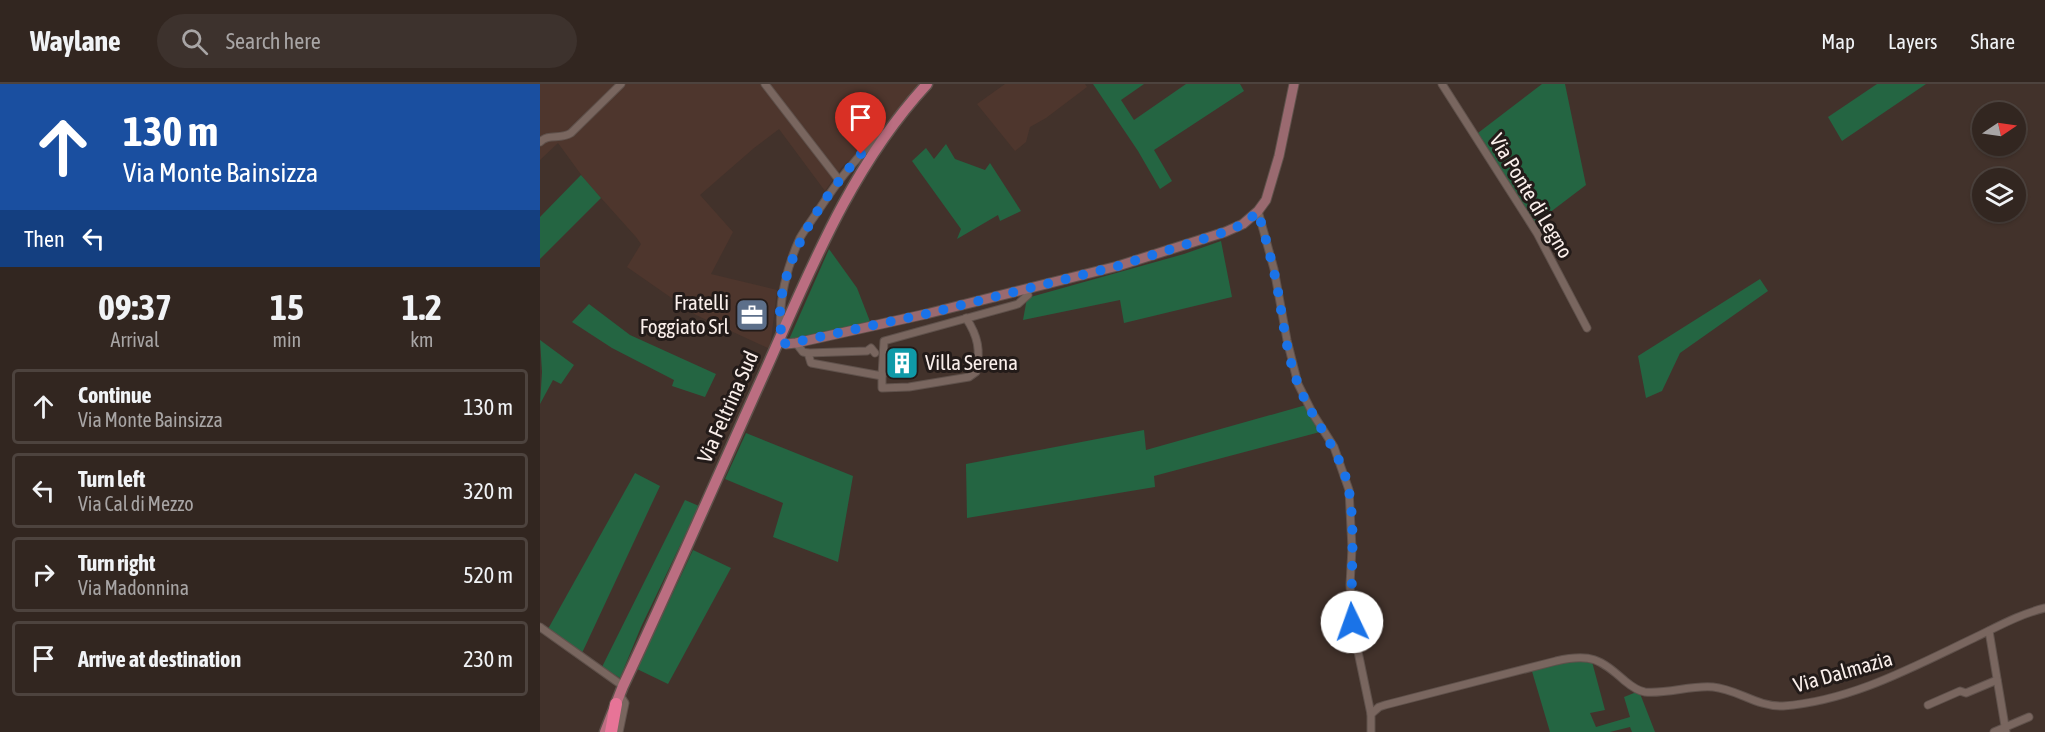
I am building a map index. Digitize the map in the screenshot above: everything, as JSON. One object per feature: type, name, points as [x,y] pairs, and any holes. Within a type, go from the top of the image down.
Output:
[{"type":"highway","points":[[611,732],[620,695]]},
{"type":"main road","name":"Via Feltrina Sud","points":[[605,732],[780,338],[842,205],[865,165],[892,126],[927,84]]},
{"type":"street","points":[[540,142],[548,137],[562,137],[571,133],[621,84]]},
{"type":"street","points":[[765,84],[839,180]]},
{"type":"street","points":[[892,126],[861,154],[839,180],[800,238],[783,289],[779,314],[780,338],[786,344],[926,314],[1118,266],[1225,232],[1243,224],[1258,212],[1266,200],[1279,156],[1294,84]]},
{"type":"street","name":"Via Ponte di Legno","points":[[1442,84],[1538,233],[1587,328]]},
{"type":"street","points":[[1258,212],[1274,269],[1298,384],[1313,414],[1334,447],[1349,490],[1352,622],[1365,676],[1371,714],[1371,732]]},
{"type":"street","points":[[966,318],[978,342],[980,359],[976,372],[969,377],[909,387],[882,388],[884,341],[966,318],[1018,304],[1029,296]]},
{"type":"street","points":[[796,343],[803,352],[808,353],[883,351]]},
{"type":"street","points":[[808,353],[811,363],[882,376]]},
{"type":"street","name":"Via Dalmazia","points":[[1371,714],[1385,705],[1556,661],[1584,657],[1600,661],[1628,683],[1644,692],[1712,687],[1770,705],[1792,705],[1853,691],[1902,674],[2025,614],[2045,608]]},
{"type":"street","points":[[540,627],[620,695]]},
{"type":"street","points":[[1989,631],[2006,730]]},
{"type":"street","points":[[1928,705],[1960,691],[1966,693],[1997,680]]},
{"type":"street","name":"Via Feltrina Sud","points":[[619,732],[625,703],[620,695]]},
{"type":"street","points":[[1994,732],[2006,730],[2028,717]]},
{"type":"shaded area","points":[[540,84],[919,84],[879,133],[842,167],[825,191],[779,129],[700,195],[733,232],[711,274],[777,290],[770,349],[696,315],[627,267],[641,244],[636,237],[585,180],[558,143],[540,160]]},
{"type":"shaded area","points":[[1005,84],[1085,84],[1087,87],[1046,118],[1030,127],[1026,142],[1015,151],[977,104]]},
{"type":"green space","points":[[1093,84],[1144,84],[1121,100],[1134,120],[1186,84],[1240,84],[1244,91],[1154,150],[1172,181],[1160,189],[1138,151]]},
{"type":"green space","points":[[1542,84],[1565,84],[1586,185],[1532,226],[1474,136]]},
{"type":"green space","points":[[1877,84],[1926,84],[1842,141],[1828,117]]},
{"type":"green space","points":[[946,144],[955,159],[985,170],[990,163],[1021,211],[1000,221],[998,215],[957,239],[961,229],[912,161],[926,148],[934,159]]},
{"type":"green space","points":[[581,175],[601,198],[540,259],[540,217]]},
{"type":"green space","points":[[1221,241],[1232,297],[1124,323],[1120,300],[1023,320],[1027,298],[1184,254]]},
{"type":"green space","points":[[829,249],[857,288],[871,324],[787,344]]},
{"type":"green space","points":[[1760,279],[1768,291],[1680,353],[1662,391],[1646,398],[1638,356]]},
{"type":"green space","points":[[589,304],[630,335],[716,374],[705,397],[672,386],[674,380],[612,348],[572,322]]},
{"type":"green space","points":[[540,340],[574,365],[561,384],[553,380],[540,404],[542,372]]},
{"type":"green space","points":[[1306,405],[1320,432],[1154,476],[1155,487],[967,518],[966,464],[1144,430],[1146,450]]},
{"type":"green space","points":[[746,433],[853,476],[838,562],[773,537],[783,503],[725,479]]},
{"type":"green space","points":[[635,473],[660,486],[582,653],[548,629]]},
{"type":"green space","points":[[685,500],[699,506],[641,627],[620,678],[602,667]]},
{"type":"green space","points":[[693,550],[731,568],[668,684],[637,669]]},
{"type":"green space","points":[[1591,658],[1605,710],[1590,713],[1596,727],[1630,717],[1624,697],[1639,691],[1655,732],[1632,732],[1630,727],[1610,732],[1550,732],[1531,668]]},
{"type":"place","name":"Fratelli Foggiato Srl","points":[[752,315]]},
{"type":"place","name":"Villa Serena","points":[[902,363]]},
{"type":"route","points":[[861,154],[839,180],[800,238],[783,289],[779,314],[781,336],[779,340],[786,344],[926,314],[1118,266],[1225,232],[1243,224],[1258,212],[1274,269],[1298,384],[1313,414],[1334,447],[1349,490],[1352,622]]}]
